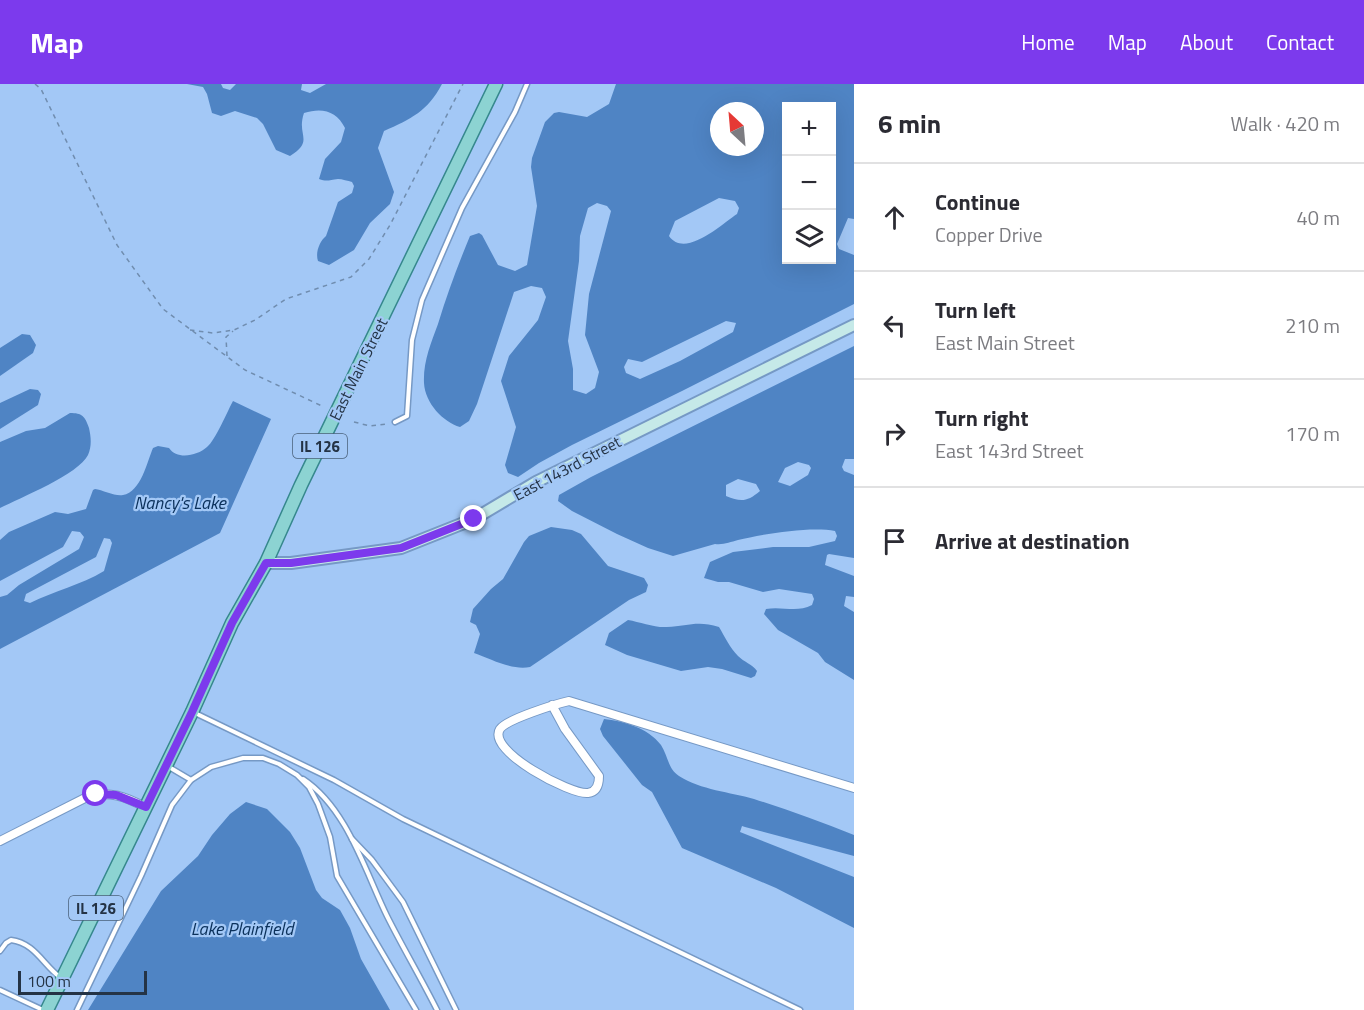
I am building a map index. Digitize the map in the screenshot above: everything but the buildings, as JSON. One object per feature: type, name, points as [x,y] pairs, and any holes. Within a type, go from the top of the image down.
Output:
[{"type":"main road","name":"East Main Street","points":[[45,1010],[192,712],[232,623],[266,563],[496,84]]},
{"type":"street","name":"East 143rd Street","points":[[266,563],[291,563],[401,548],[474,519],[536,482],[854,325]]},
{"type":"street","points":[[552,705],[565,729],[599,776],[599,784],[595,790],[589,793],[577,792],[546,778],[509,754],[501,742],[500,729],[508,723],[552,705],[569,701],[854,788]]},
{"type":"street","points":[[0,841],[87,796],[116,795],[146,807]]},
{"type":"lane","points":[[395,422],[407,416],[412,340],[422,300],[462,208],[515,112],[527,84]]},
{"type":"lane","points":[[192,712],[220,723],[334,780],[403,819],[800,1010]]},
{"type":"lane","points":[[77,1010],[172,805],[191,780],[211,767],[243,758],[262,758],[279,764],[324,795],[350,836],[388,917],[437,1010]]},
{"type":"lane","points":[[166,765],[191,780]]},
{"type":"lane","points":[[297,775],[309,787],[318,804],[330,837],[337,876],[416,1010]]},
{"type":"lane","points":[[350,836],[372,860],[403,902],[456,1010]]},
{"type":"lane","points":[[0,951],[11,940],[18,941],[33,948],[51,970],[62,979]]},
{"type":"lane","points":[[0,990],[45,1010]]},
{"type":"path","points":[[35,84],[41,89],[117,245],[163,309],[245,370],[322,406]]},
{"type":"path","points":[[227,357],[226,337],[234,330],[255,320],[286,299],[351,278],[369,259],[390,225],[463,84]]},
{"type":"path","points":[[189,330],[213,333],[234,330]]},
{"type":"path","points":[[354,422],[370,426],[395,422]]},
{"type":"water","points":[[187,84],[221,84],[223,88],[230,90],[236,84],[302,84],[301,90],[310,93],[326,84],[442,84],[425,108],[384,131],[378,148],[394,192],[390,204],[370,223],[354,250],[329,265],[318,261],[319,247],[326,236],[338,202],[352,193],[354,186],[352,182],[338,179],[326,181],[319,179],[325,159],[341,142],[345,128],[342,122],[328,112],[317,110],[304,113],[302,146],[290,156],[276,150],[263,124],[257,118],[235,111],[221,116],[212,113],[203,87]]},
{"type":"water","points":[[616,84],[854,84],[854,219],[848,218],[837,244],[839,249],[854,255],[854,304],[572,445],[518,477],[508,473],[505,465],[516,427],[501,381],[509,356],[538,320],[546,297],[542,288],[531,286],[514,292],[477,404],[469,421],[460,427],[447,421],[431,404],[424,383],[426,360],[470,236],[479,233],[482,235],[498,265],[515,271],[527,265],[537,206],[531,167],[532,158],[545,122],[554,113],[559,112],[587,117],[609,104]],"holes":[[[719,198],[735,201],[739,208],[737,214],[694,242],[684,244],[676,242],[669,236],[675,221]],[[597,203],[607,206],[611,211],[589,294],[585,335],[599,372],[595,388],[586,394],[573,390],[573,369],[568,341],[579,261],[580,236],[588,208]],[[726,321],[736,323],[733,332],[680,361],[640,379],[626,373],[624,367],[628,359],[642,362]]]},
{"type":"water","points":[[22,334],[30,335],[36,345],[33,353],[0,376],[0,348]]},
{"type":"water","points":[[854,346],[854,459],[845,459],[842,467],[844,471],[854,475],[854,558],[829,554],[825,565],[854,576],[854,597],[846,596],[844,606],[854,612],[854,680],[825,662],[818,653],[778,630],[764,614],[766,609],[795,609],[812,605],[814,599],[812,594],[779,589],[763,592],[729,582],[704,578],[710,562],[733,552],[773,547],[809,547],[835,541],[837,536],[835,531],[813,529],[773,533],[715,544],[673,556],[617,534],[572,511],[558,501],[559,495]],"holes":[[[798,462],[809,465],[811,468],[808,475],[790,486],[778,482],[785,468]],[[738,479],[756,484],[760,491],[744,500],[726,496],[726,485]]]},
{"type":"water","points":[[30,389],[38,390],[41,394],[38,405],[0,429],[0,403]]},
{"type":"water","name":"Nancy's Lake","points":[[233,401],[271,419],[220,533],[0,649],[0,597],[7,595],[19,585],[79,549],[84,537],[80,532],[72,531],[63,547],[0,581],[0,540],[9,532],[55,512],[68,514],[86,509],[95,489],[117,495],[129,493],[139,483],[153,448],[158,446],[169,448],[182,455],[203,450],[214,439]],"holes":[[[104,538],[110,539],[112,543],[104,571],[30,603],[24,601],[26,594],[96,557]]]},
{"type":"water","points":[[70,413],[80,415],[88,424],[91,442],[88,455],[73,470],[0,508],[0,442],[26,431],[45,428]]},
{"type":"water","points":[[551,527],[572,530],[581,534],[608,566],[644,578],[648,585],[646,592],[629,600],[530,667],[509,666],[474,653],[480,634],[476,625],[470,622],[473,609],[503,579],[529,536]]},
{"type":"water","points":[[628,620],[662,627],[699,624],[719,627],[735,653],[757,671],[755,676],[751,678],[708,667],[681,671],[627,655],[605,645],[609,633]]},
{"type":"water","points":[[604,719],[643,730],[656,739],[675,773],[688,781],[706,788],[754,799],[854,835],[854,856],[742,826],[740,832],[854,877],[854,928],[776,888],[682,848],[652,792],[642,785],[603,736],[600,729]]},
{"type":"water","name":"Lake Plainfield","points":[[246,802],[267,809],[290,832],[300,848],[316,890],[322,898],[340,910],[350,928],[361,959],[390,1010],[88,1010],[161,891],[198,856],[230,814]]},
{"type":"route","points":[[96,794],[105,793],[129,798],[146,807],[232,623],[266,563],[291,563],[401,548],[474,519]]}]
